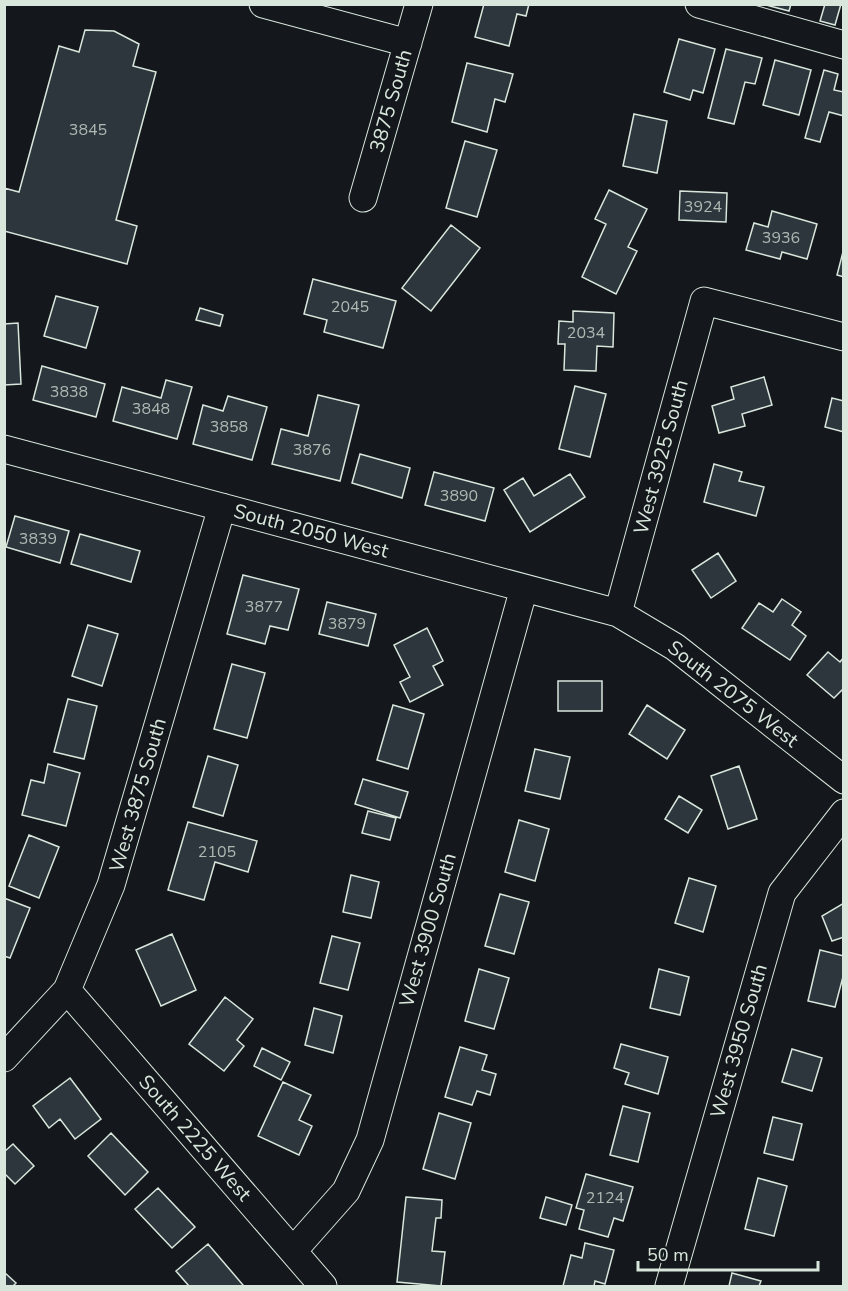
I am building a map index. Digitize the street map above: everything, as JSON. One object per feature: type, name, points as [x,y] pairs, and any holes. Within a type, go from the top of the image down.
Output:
[{"type":"street","points":[[263,4],[408,43]]},
{"type":"street","name":"3875 South","points":[[363,198],[419,4]]},
{"type":"street","points":[[699,4],[843,45]]},
{"type":"street","name":"West 3925 South","points":[[618,614],[704,301],[843,337]]},
{"type":"street","name":"South 2050 West","points":[[4,449],[618,614]]},
{"type":"street","name":"West 3875 South","points":[[4,1058],[67,990],[111,885],[222,507]]},
{"type":"street","name":"West 3900 South","points":[[293,1251],[346,1191],[370,1140],[524,588]]},
{"type":"street","name":"South 2075 West","points":[[618,614],[675,646],[843,780]]},
{"type":"street","name":"West 3950 South","points":[[669,1287],[782,893],[843,813]]},
{"type":"street","name":"South 2225 West","points":[[67,990],[323,1287]]},
{"type":"building","points":[[484,4],[529,4],[526,16],[517,14],[509,46],[475,37]]},
{"type":"building","points":[[762,4],[791,4],[789,11]]},
{"type":"building","points":[[825,4],[841,4],[835,25],[820,21]]},
{"type":"building","points":[[85,30],[114,31],[139,44],[133,66],[156,72],[116,220],[137,226],[127,264],[4,231],[4,188],[19,192],[59,46],[79,52]]},
{"type":"building","points":[[679,39],[715,49],[703,93],[693,90],[690,100],[664,92]]},
{"type":"building","points":[[726,49],[762,58],[755,84],[745,82],[734,124],[708,118]]},
{"type":"building","points":[[775,60],[811,70],[799,115],[763,105]]},
{"type":"building","points":[[467,63],[513,74],[505,102],[495,99],[487,132],[452,122]]},
{"type":"building","points":[[824,70],[838,74],[834,90],[844,92],[844,116],[829,112],[820,142],[805,138]]},
{"type":"building","points":[[634,114],[667,121],[657,173],[623,166]]},
{"type":"building","points":[[465,141],[497,150],[477,217],[446,208]]},
{"type":"building","points":[[609,190],[647,209],[628,247],[637,251],[616,294],[582,277],[606,224],[595,219]]},
{"type":"building","points":[[680,191],[727,193],[726,222],[679,220]]},
{"type":"building","points":[[772,211],[817,224],[807,259],[782,252],[780,259],[746,250],[754,223],[768,227]]},
{"type":"building","points":[[451,225],[480,248],[431,311],[402,288]]},
{"type":"building","points":[[844,248],[844,277],[837,275]]},
{"type":"building","points":[[313,279],[396,301],[383,348],[324,332],[327,320],[304,314]]},
{"type":"building","points":[[56,296],[98,307],[86,348],[44,336]]},
{"type":"building","points":[[200,308],[223,315],[220,326],[196,320]]},
{"type":"building","points":[[573,311],[614,313],[613,347],[597,346],[596,371],[564,370],[565,344],[558,344],[559,321],[573,322]]},
{"type":"building","points":[[18,323],[21,384],[4,385],[4,324]]},
{"type":"building","points":[[42,366],[105,384],[96,417],[33,400]]},
{"type":"building","points":[[764,377],[772,405],[742,414],[745,426],[719,433],[712,406],[734,399],[731,387]]},
{"type":"building","points":[[166,380],[192,387],[177,439],[113,421],[122,387],[161,398]]},
{"type":"building","points":[[575,386],[606,394],[590,457],[559,449]]},
{"type":"building","points":[[318,395],[359,405],[340,481],[272,464],[281,429],[308,436]]},
{"type":"building","points":[[228,396],[267,407],[252,460],[193,444],[203,405],[223,411]]},
{"type":"building","points":[[832,398],[844,401],[844,432],[825,427]]},
{"type":"building","points":[[360,454],[410,468],[402,498],[352,483]]},
{"type":"building","points":[[714,464],[742,472],[739,481],[764,487],[756,516],[704,502]]},
{"type":"building","points":[[434,472],[494,488],[485,521],[425,505]]},
{"type":"building","points":[[570,474],[585,497],[530,532],[504,490],[523,478],[534,496]]},
{"type":"building","points":[[15,516],[69,531],[60,563],[6,547]]},
{"type":"building","points":[[80,534],[140,551],[131,582],[71,564]]},
{"type":"building","points":[[718,553],[736,581],[711,598],[692,570]]},
{"type":"building","points":[[243,575],[299,589],[288,630],[270,626],[265,644],[227,634]]},
{"type":"building","points":[[782,599],[801,612],[792,625],[806,636],[790,660],[742,628],[759,603],[773,612]]},
{"type":"building","points":[[327,602],[376,614],[368,646],[319,634]]},
{"type":"building","points":[[88,625],[118,634],[102,686],[72,676]]},
{"type":"building","points":[[427,628],[443,661],[433,666],[443,685],[410,702],[400,682],[410,677],[394,645]]},
{"type":"building","points":[[828,652],[840,662],[844,657],[844,688],[834,698],[807,675]]},
{"type":"building","points":[[232,664],[265,673],[247,738],[214,729]]},
{"type":"building","points":[[558,681],[602,681],[602,711],[558,711]]},
{"type":"building","points":[[68,699],[97,706],[84,759],[54,752]]},
{"type":"building","points":[[393,705],[424,714],[408,769],[377,760]]},
{"type":"building","points":[[647,705],[685,730],[667,759],[629,734]]},
{"type":"building","points":[[535,749],[570,757],[560,799],[525,791]]},
{"type":"building","points":[[208,756],[238,765],[223,816],[193,807]]},
{"type":"building","points":[[48,764],[80,773],[66,826],[22,815],[31,780],[44,783]]},
{"type":"building","points":[[739,766],[757,819],[728,829],[711,776]]},
{"type":"building","points":[[363,779],[408,792],[400,818],[355,804]]},
{"type":"building","points":[[679,796],[702,810],[688,833],[665,819]]},
{"type":"building","points":[[368,811],[396,818],[390,840],[362,833]]},
{"type":"building","points":[[519,820],[549,829],[535,881],[505,872]]},
{"type":"building","points":[[188,822],[257,841],[248,872],[215,862],[204,900],[168,890]]},
{"type":"building","points":[[29,835],[59,847],[39,898],[9,886]]},
{"type":"building","points":[[351,875],[379,882],[371,918],[343,912]]},
{"type":"building","points":[[689,878],[716,886],[703,932],[675,923]]},
{"type":"building","points":[[500,894],[529,902],[514,954],[485,946]]},
{"type":"building","points":[[4,898],[30,908],[10,958],[4,956]]},
{"type":"building","points":[[844,903],[844,937],[832,941],[822,916]]},
{"type":"building","points":[[172,934],[196,990],[161,1006],[136,950]]},
{"type":"building","points":[[332,936],[360,943],[348,990],[320,983]]},
{"type":"building","points":[[820,950],[844,956],[844,973],[835,1007],[808,1001]]},
{"type":"building","points":[[479,969],[509,978],[494,1029],[465,1021]]},
{"type":"building","points":[[659,969],[689,977],[680,1015],[650,1008]]},
{"type":"building","points":[[225,997],[253,1019],[237,1040],[244,1046],[224,1071],[189,1044]]},
{"type":"building","points":[[314,1008],[342,1016],[333,1053],[305,1045]]},
{"type":"building","points":[[621,1044],[668,1057],[658,1094],[625,1084],[629,1073],[614,1068]]},
{"type":"building","points":[[460,1047],[487,1055],[482,1070],[496,1074],[490,1095],[477,1091],[472,1105],[445,1097]]},
{"type":"building","points":[[262,1048],[290,1062],[281,1080],[254,1066]]},
{"type":"building","points":[[792,1049],[822,1058],[812,1091],[782,1082]]},
{"type":"building","points":[[70,1078],[101,1119],[75,1139],[60,1119],[49,1128],[33,1106]]},
{"type":"building","points":[[283,1082],[311,1095],[299,1120],[312,1126],[299,1155],[258,1136]]},
{"type":"building","points":[[623,1106],[650,1113],[638,1162],[610,1155]]},
{"type":"building","points":[[439,1113],[471,1123],[455,1179],[423,1169]]},
{"type":"building","points":[[773,1117],[802,1124],[793,1160],[764,1153]]},
{"type":"building","points":[[111,1133],[148,1172],[125,1195],[88,1156]]},
{"type":"building","points":[[13,1144],[34,1166],[15,1184],[4,1173],[4,1152]]},
{"type":"building","points":[[586,1174],[633,1187],[623,1221],[614,1218],[608,1237],[579,1229],[584,1210],[576,1208]]},
{"type":"building","points":[[758,1178],[787,1186],[774,1236],[745,1229]]},
{"type":"building","points":[[158,1188],[195,1227],[172,1248],[135,1209]]},
{"type":"building","points":[[406,1197],[442,1200],[441,1218],[436,1218],[432,1251],[445,1252],[441,1286],[397,1282]]},
{"type":"building","points":[[546,1197],[572,1205],[566,1225],[540,1218]]},
{"type":"building","points":[[585,1243],[614,1250],[605,1284],[595,1281],[594,1286],[563,1286],[571,1255],[582,1258]]},
{"type":"building","points":[[208,1244],[243,1285],[189,1286],[176,1271]]},
{"type":"building","points":[[4,1272],[16,1283],[13,1286],[4,1286]]},
{"type":"building","points":[[732,1273],[761,1281],[759,1286],[729,1286]]}]
